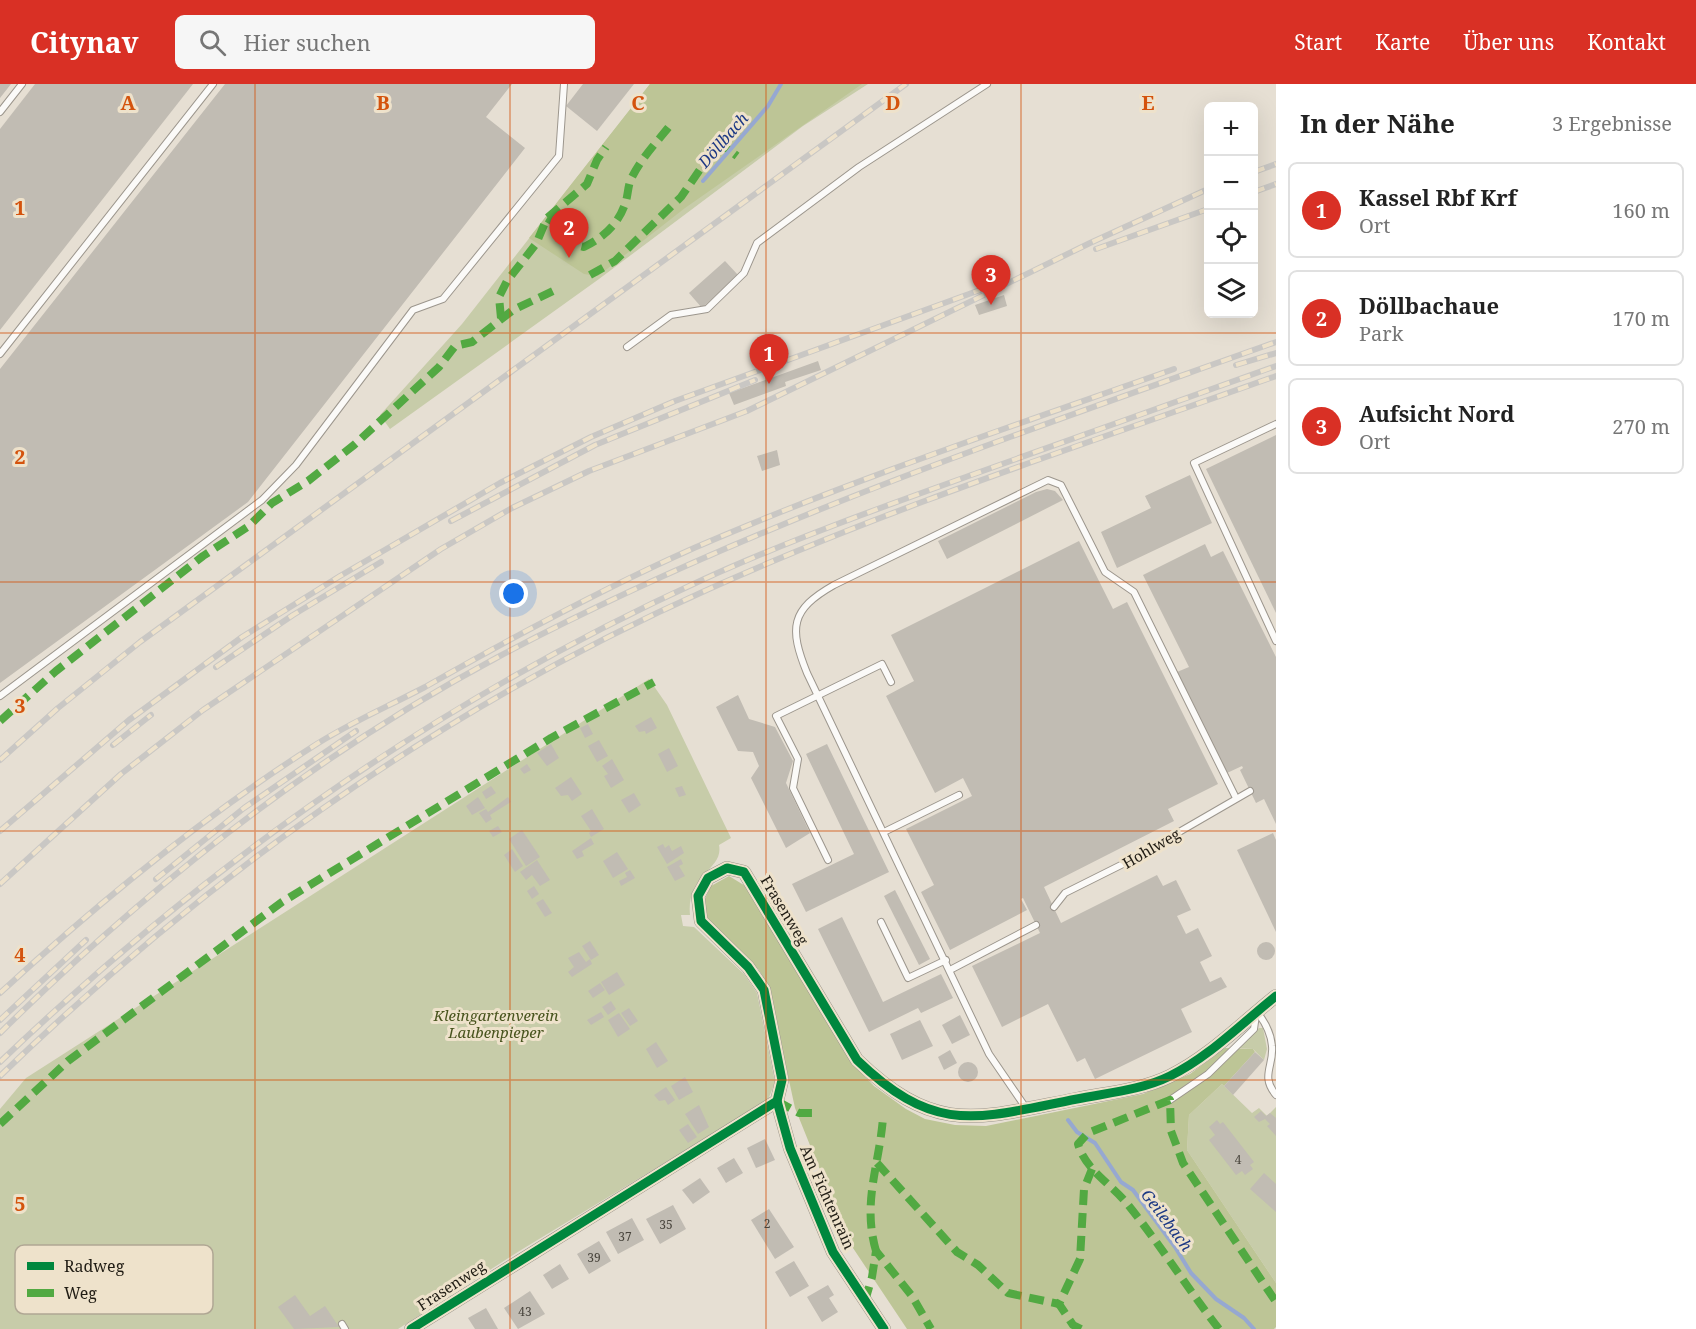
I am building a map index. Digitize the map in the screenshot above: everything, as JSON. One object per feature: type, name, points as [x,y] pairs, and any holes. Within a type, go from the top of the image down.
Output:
[{"type":"street","name":"Frasenweg","points":[[411,1329],[777,1101],[782,1080],[764,990],[748,967],[701,921],[698,896],[708,878],[727,868],[744,872],[857,1060],[879,1081],[913,1104],[959,1117],[978,1117],[1027,1109],[1138,1087],[1168,1077],[1194,1062],[1276,996]]},
{"type":"street","name":"Am Fichtenrain","points":[[777,1101],[789,1148],[833,1252],[884,1329]]},
{"type":"lane","points":[[0,112],[22,84]]},
{"type":"lane","points":[[0,354],[213,84]]},
{"type":"lane","points":[[0,696],[262,500],[296,465],[413,310],[443,299],[559,156],[564,84]]},
{"type":"lane","points":[[627,347],[671,315],[707,309],[744,273],[757,243],[859,167],[987,84]]},
{"type":"lane","points":[[1276,424],[1194,463],[1276,641]]},
{"type":"lane","points":[[1027,1109],[989,1054],[817,694],[796,647],[794,628],[801,610],[811,598],[1048,480],[1055,481],[1061,484],[1105,572],[1134,592],[1236,798]]},
{"type":"lane","points":[[828,860],[793,788],[798,759],[776,716],[882,664],[891,682]]},
{"type":"lane","name":"Hohlweg","points":[[1053,907],[1065,893],[1129,861],[1250,791]]},
{"type":"lane","points":[[884,832],[959,795]]},
{"type":"lane","points":[[881,922],[908,978],[946,960]]},
{"type":"lane","points":[[950,970],[1036,926]]},
{"type":"lane","points":[[1257,1011],[1266,1023],[1272,1046],[1268,1076],[1276,1095]]},
{"type":"lane","points":[[1170,1100],[1208,1074],[1254,1029],[1257,1011]]},
{"type":"green space","points":[[650,84],[868,84],[803,126],[599,279],[390,429],[380,415],[462,324]]},
{"type":"green space","points":[[650,84],[862,84],[685,208],[598,276],[584,274],[529,238]]},
{"type":"green space","name":"Kleingartenverein Laubenpieper","points":[[649,679],[667,705],[731,838],[719,845],[716,861],[694,890],[690,901],[690,915],[681,915],[683,926],[694,927],[744,974],[757,993],[775,1082],[768,1100],[521,1250],[398,1329],[0,1329],[0,1109],[26,1078]]},
{"type":"green space","points":[[729,876],[747,887],[851,1062],[874,1086],[906,1109],[925,1119],[955,1125],[986,1126],[1143,1094],[1190,1074],[1225,1048],[1253,1049],[1255,1052],[1224,1086],[1222,1084],[1189,1115],[1187,1150],[1276,1283],[1276,1327],[1274,1329],[907,1329],[849,1242],[795,1108],[769,988],[759,970],[709,922],[703,903],[711,886]]},
{"type":"green space","points":[[1259,1028],[1263,1028],[1267,1049],[1264,1060],[1253,1049],[1238,1048]]},
{"type":"green space","points":[[1222,1084],[1252,1113],[1259,1108],[1267,1116],[1276,1107],[1276,1283],[1187,1150],[1189,1115]]},
{"type":"building","points":[[0,84],[11,84],[0,98]]},
{"type":"building","points":[[35,84],[193,84],[0,330],[0,129]]},
{"type":"building","points":[[225,84],[512,84],[486,117],[525,148],[248,502],[0,683],[0,369]]},
{"type":"building","points":[[583,84],[634,84],[597,131],[566,106]]},
{"type":"building","points":[[725,261],[738,275],[702,308],[689,293]]},
{"type":"building","points":[[1004,295],[1007,306],[979,315],[975,305]]},
{"type":"building","points":[[818,361],[821,370],[785,382],[786,386],[734,405],[729,393]]},
{"type":"building","points":[[1276,435],[1276,613],[1206,469]]},
{"type":"building","points":[[777,450],[780,465],[762,471],[757,456]]},
{"type":"building","points":[[1190,475],[1212,523],[1117,568],[1101,532],[1151,508],[1145,496]]},
{"type":"building","points":[[1047,489],[1055,491],[1063,500],[947,559],[938,541],[1036,492]]},
{"type":"building","points":[[1079,541],[1113,609],[1127,602],[1218,784],[1168,809],[1174,821],[1044,887],[1061,923],[1157,875],[1163,886],[1176,880],[1191,910],[1177,916],[1186,934],[1198,928],[1212,956],[1200,962],[1210,982],[1221,977],[1227,987],[1181,1009],[1192,1032],[1095,1079],[1085,1058],[1077,1062],[1048,1004],[1002,1027],[972,966],[1040,933],[1023,898],[1021,899],[1027,910],[950,950],[921,892],[934,885],[906,829],[972,796],[963,778],[935,793],[886,696],[914,681],[891,635]]},
{"type":"building","points":[[1205,544],[1211,557],[1223,551],[1276,657],[1276,824],[1264,799],[1256,803],[1240,770],[1242,766],[1227,773],[1177,672],[1189,667],[1143,575]]},
{"type":"building","points":[[738,695],[749,719],[775,727],[793,761],[786,783],[810,833],[786,848],[751,778],[759,766],[753,752],[738,751],[716,707]]},
{"type":"building","points":[[651,717],[657,728],[646,734],[645,731],[639,732],[635,726]]},
{"type":"building","points":[[588,724],[593,734],[585,738],[580,728]]},
{"type":"building","points":[[599,740],[608,756],[597,762],[588,746]]},
{"type":"building","points":[[551,744],[559,758],[547,766],[537,753]]},
{"type":"building","points":[[827,744],[889,872],[806,912],[792,884],[854,854],[806,754]]},
{"type":"building","points":[[669,748],[678,766],[667,772],[658,754]]},
{"type":"building","points":[[612,759],[624,780],[611,788],[604,776],[608,774],[602,766]]},
{"type":"building","points":[[527,764],[531,770],[524,774],[520,769]]},
{"type":"building","points":[[571,777],[582,794],[572,801],[568,795],[561,796],[555,788]]},
{"type":"building","points":[[491,786],[496,793],[486,799],[482,792]]},
{"type":"building","points":[[682,786],[686,795],[679,797],[675,788]]},
{"type":"building","points":[[634,793],[641,805],[629,813],[621,800]]},
{"type":"building","points":[[478,797],[485,808],[472,815],[466,806]]},
{"type":"building","points":[[508,797],[511,802],[490,815],[492,819],[486,823],[479,813],[486,809],[488,812]]},
{"type":"building","points":[[592,809],[604,829],[591,837],[589,833],[591,831],[581,816]]},
{"type":"building","points":[[498,826],[502,832],[493,837],[489,831]]},
{"type":"building","points":[[522,830],[540,857],[526,866],[509,839]]},
{"type":"building","points":[[1273,833],[1276,840],[1276,932],[1237,850]]},
{"type":"building","points":[[591,838],[594,844],[582,851],[584,856],[577,859],[572,851]]},
{"type":"building","points":[[663,844],[665,848],[669,845],[672,851],[681,846],[684,853],[667,864],[657,847]]},
{"type":"building","points":[[512,849],[523,866],[515,872],[504,855]]},
{"type":"building","points":[[617,852],[628,869],[613,878],[603,861]]},
{"type":"building","points":[[681,859],[683,864],[679,866],[685,876],[675,881],[667,867]]},
{"type":"building","points":[[537,860],[550,880],[540,886],[532,875],[526,880],[520,872]]},
{"type":"building","points":[[630,870],[635,878],[621,886],[619,881],[627,877],[625,873]]},
{"type":"building","points":[[534,886],[539,894],[532,899],[527,891]]},
{"type":"building","points":[[895,890],[930,959],[919,965],[884,896]]},
{"type":"building","points":[[543,899],[552,913],[545,917],[536,903]]},
{"type":"building","points":[[842,917],[883,1002],[941,974],[953,998],[921,1013],[918,1008],[869,1032],[818,929]]},
{"type":"building","points":[[590,941],[599,955],[591,960],[582,946]]},
{"type":"building","points":[[1266,942],[1272,945],[1275,951],[1272,957],[1266,960],[1260,957],[1257,951],[1260,945]]},
{"type":"building","points":[[579,952],[586,962],[590,959],[592,964],[572,977],[568,972],[574,967],[568,958]]},
{"type":"building","points":[[617,972],[625,985],[609,995],[601,982]]},
{"type":"building","points":[[600,983],[605,990],[593,998],[588,991]]},
{"type":"building","points":[[611,1001],[616,1009],[608,1015],[602,1007]]},
{"type":"building","points":[[629,1008],[638,1021],[630,1026],[621,1013]]},
{"type":"building","points":[[601,1012],[604,1017],[591,1025],[587,1020]]},
{"type":"building","points":[[619,1013],[630,1029],[618,1037],[608,1020]]},
{"type":"building","points":[[960,1015],[970,1035],[952,1044],[942,1025]]},
{"type":"building","points":[[920,1020],[933,1046],[902,1060],[890,1034]]},
{"type":"building","points":[[656,1042],[668,1061],[657,1068],[646,1049]]},
{"type":"building","points":[[950,1050],[957,1063],[944,1070],[938,1057]]},
{"type":"building","points":[[1255,1052],[1264,1060],[1233,1095],[1224,1086]]},
{"type":"building","points":[[968,1062],[975,1065],[978,1072],[975,1079],[968,1082],[961,1079],[958,1072],[961,1065]]},
{"type":"building","points":[[685,1077],[693,1092],[679,1100],[671,1086]]},
{"type":"building","points":[[666,1087],[675,1100],[668,1105],[665,1100],[659,1101],[654,1095]]},
{"type":"building","points":[[699,1105],[709,1127],[698,1134],[685,1114]]},
{"type":"building","points":[[1261,1111],[1266,1116],[1270,1113],[1276,1118],[1276,1136],[1267,1126],[1270,1124],[1265,1119],[1259,1122],[1254,1117]]},
{"type":"building","points":[[1217,1120],[1220,1124],[1223,1122],[1254,1162],[1250,1165],[1253,1169],[1245,1175],[1242,1171],[1236,1175],[1209,1140],[1215,1135],[1209,1127]]},
{"type":"building","points":[[688,1124],[697,1137],[688,1143],[679,1130]]},
{"type":"building","points":[[765,1139],[775,1160],[756,1168],[747,1148]]},
{"type":"building","points":[[734,1158],[743,1173],[726,1183],[717,1168]]},
{"type":"building","points":[[1264,1173],[1276,1184],[1276,1212],[1250,1189]]},
{"type":"building","points":[[700,1178],[710,1192],[693,1204],[682,1190]]},
{"type":"building","points":[[673,1205],[686,1229],[660,1244],[646,1219]]},
{"type":"building","points":[[769,1209],[794,1247],[775,1259],[751,1220]]},
{"type":"building","points":[[632,1218],[644,1240],[618,1254],[606,1232]]},
{"type":"building","points":[[599,1241],[611,1261],[589,1274],[577,1254]]},
{"type":"building","points":[[794,1261],[809,1286],[790,1297],[775,1272]]},
{"type":"building","points":[[560,1264],[569,1279],[552,1289],[543,1275]]},
{"type":"building","points":[[828,1285],[834,1295],[829,1298],[838,1312],[822,1322],[807,1297]]},
{"type":"building","points":[[530,1291],[545,1314],[518,1329],[504,1308]]},
{"type":"building","points":[[295,1295],[310,1316],[325,1306],[339,1327],[294,1329],[278,1307]]},
{"type":"building","points":[[486,1308],[498,1329],[475,1329],[468,1318]]},
{"type":"waterway","name":"Döllbach","points":[[703,181],[768,106],[781,84]]},
{"type":"waterway","name":"Geilebach","points":[[1068,1120],[1077,1132],[1095,1143],[1121,1182],[1133,1190],[1191,1273],[1216,1299],[1244,1318],[1254,1329]]},
{"type":"railway","points":[[0,760],[58,708],[140,642],[906,84]]},
{"type":"railway","points":[[1258,171],[1276,164]]},
{"type":"railway","points":[[1258,191],[1276,184]]},
{"type":"railway","points":[[0,884],[121,774],[203,710],[441,549],[512,508],[589,471],[747,411],[1090,243],[1204,191]]},
{"type":"railway","points":[[1096,249],[1205,210]]},
{"type":"railway","points":[[0,831],[129,720],[242,637],[340,576],[500,483],[591,437],[675,401],[980,290]]},
{"type":"railway","points":[[0,1033],[114,926],[236,827],[363,737],[430,695],[498,657],[592,609],[784,524],[980,448],[1276,342]]},
{"type":"railway","points":[[1236,365],[1276,353]]},
{"type":"railway","points":[[0,1062],[79,989],[160,920],[244,854],[330,791],[419,733],[511,678],[605,627],[702,580],[770,551],[908,498],[1276,366]]},
{"type":"railway","points":[[0,993],[151,863],[271,774],[339,731],[525,632],[660,564],[753,523],[932,454],[1174,369]]},
{"type":"railway","points":[[0,1076],[79,1002],[161,932],[246,865],[333,801],[423,742],[516,687],[611,636],[709,589],[848,530],[1276,376]]},
{"type":"railway","points":[[451,521],[595,445],[755,380]]},
{"type":"railway","points":[[216,667],[293,615],[381,562]]},
{"type":"railway","points":[[113,745],[151,715]]},
{"type":"railway","points":[[156,879],[244,808],[356,731]]},
{"type":"railway","points":[[0,1020],[86,940]]},
{"type":"marked path","points":[[547,218],[562,227],[576,245],[584,247],[598,239],[615,223],[623,209],[635,171],[672,123]]},
{"type":"marked path","points":[[590,275],[615,261],[681,197],[719,142],[737,156]]},
{"type":"marked path","points":[[501,318],[499,297],[507,281],[536,244],[547,218],[587,184],[597,160],[606,147]]},
{"type":"marked path","points":[[0,721],[56,671],[203,556],[249,526],[272,503],[308,481],[354,445],[439,367],[455,346],[472,342],[513,310],[553,291]]},
{"type":"marked path","points":[[0,1124],[68,1061],[282,902],[551,738],[654,682]]},
{"type":"marked path","points":[[1219,1329],[1123,1198],[1087,1162],[1078,1144],[1088,1133],[1170,1100],[1171,1131],[1183,1163],[1276,1302]]},
{"type":"marked path","points":[[777,1101],[799,1113],[814,1113]]},
{"type":"marked path","points":[[876,1251],[872,1233],[871,1200],[883,1118]]},
{"type":"marked path","points":[[877,1163],[957,1252],[978,1265],[1008,1293],[1059,1304]]},
{"type":"marked path","points":[[1081,1329],[1073,1325],[1059,1304],[1080,1259],[1084,1189],[1092,1169]]},
{"type":"marked path","points":[[865,1301],[876,1251],[912,1296],[931,1329]]},
{"type":"cycle path","points":[[411,1329],[777,1101],[782,1080],[764,990],[748,967],[701,921],[698,896],[708,878],[727,868],[744,872],[857,1060],[885,1085],[911,1101],[936,1111],[960,1116],[1012,1112],[1148,1085],[1170,1076],[1198,1059],[1276,996]]},
{"type":"cycle path","points":[[777,1101],[790,1148],[833,1252],[884,1329]]},
{"type":"place","name":"Döllbachaue","points":[[569,258]]},
{"type":"place","name":"Aufsicht Nord","points":[[991,305]]},
{"type":"place","name":"Kassel Rbf Krf","points":[[769,384]]}]
